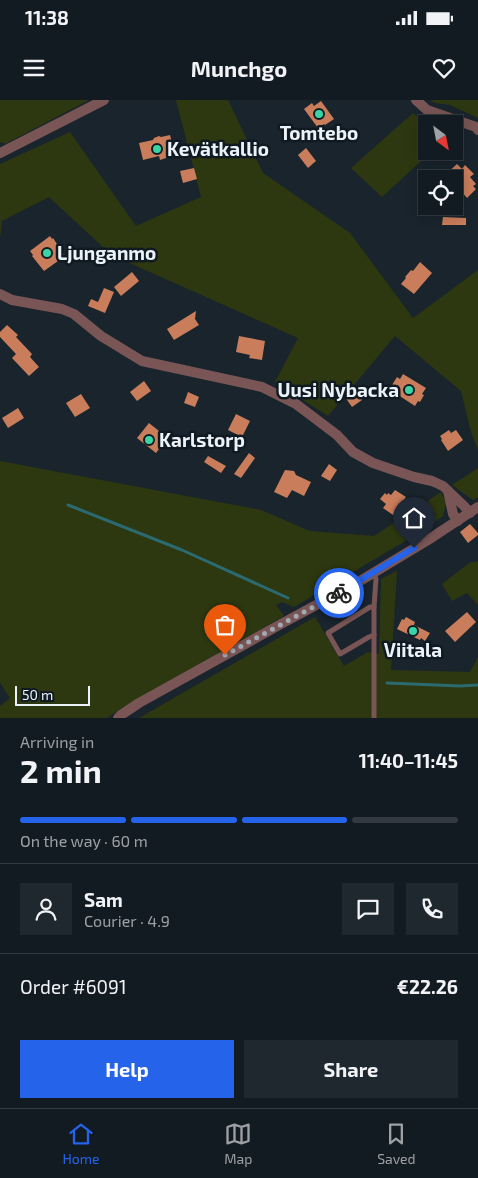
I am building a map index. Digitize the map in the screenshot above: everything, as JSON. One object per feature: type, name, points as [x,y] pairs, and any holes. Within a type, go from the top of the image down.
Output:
[{"type":"street","points":[[0,153],[104,100]]},
{"type":"street","points":[[416,100],[426,110],[476,127],[478,130]]},
{"type":"street","points":[[0,294],[12,300],[62,309],[74,314],[101,336],[142,361],[262,387],[296,404],[337,435],[353,452],[373,463],[414,477],[432,480],[443,486],[464,506],[474,510]]},
{"type":"street","points":[[448,491],[453,514],[458,521]]},
{"type":"street","points":[[118,718],[146,700],[374,573],[474,510]]},
{"type":"lane","points":[[374,573],[376,578],[374,607],[374,718]]},
{"type":"lane","points":[[374,607],[370,607],[328,633],[340,654],[374,635]]},
{"type":"green space","points":[[0,100],[89,100],[5,144],[0,143]]},
{"type":"green space","points":[[176,100],[228,100],[263,173],[350,233],[413,318],[478,270],[478,450],[471,432],[461,391],[395,336],[328,416],[275,382],[298,338],[125,261],[105,249],[49,197],[2,221],[0,239],[0,164],[70,132],[136,226],[201,197]]},
{"type":"green space","points":[[430,100],[478,100],[478,118],[450,105],[435,103]]},
{"type":"green space","points":[[413,113],[418,118],[418,160],[422,160],[382,197],[351,168]]},
{"type":"green space","points":[[0,461],[261,510],[310,531],[374,536],[441,492],[446,503],[443,516],[424,530],[294,607],[282,602],[276,605],[284,616],[107,718],[0,718],[0,706],[10,698],[0,683]]},
{"type":"green space","points":[[478,468],[478,497],[473,500],[452,485]]},
{"type":"green space","points":[[478,561],[478,605],[467,593],[452,601],[442,584],[469,563]]},
{"type":"green space","points":[[397,571],[391,670],[470,672],[478,657],[478,718],[139,718],[315,617],[344,666],[368,652],[379,654],[381,579]]},
{"type":"building","name":"Tomtebo","points":[[321,101],[334,119],[318,128],[304,109],[312,103],[314,106]]},
{"type":"building","name":"Kevätkallio","points":[[170,135],[175,155],[160,160],[159,156],[143,160],[139,143],[153,140],[159,136]]},
{"type":"building","points":[[306,148],[316,161],[308,168],[298,155]]},
{"type":"building","points":[[457,164],[462,169],[465,165],[474,174],[470,177],[476,184],[473,186],[476,189],[467,198],[463,193],[463,170],[450,170]]},
{"type":"building","points":[[194,168],[197,179],[183,183],[180,171]]},
{"type":"building","points":[[443,217],[466,218],[466,225],[442,225]]},
{"type":"building","name":"Ljunganmo","points":[[50,236],[65,256],[44,271],[30,251]]},
{"type":"building","points":[[420,262],[432,273],[414,294],[401,284],[411,270],[413,271]]},
{"type":"building","points":[[132,272],[139,281],[121,296],[114,287]]},
{"type":"building","points":[[104,288],[114,292],[105,313],[88,306],[91,299],[98,302]]},
{"type":"building","points":[[196,311],[195,319],[199,325],[174,340],[167,329]]},
{"type":"building","points":[[7,325],[18,335],[16,337],[32,354],[30,357],[39,367],[29,376],[12,358],[16,354],[0,337],[0,332]]},
{"type":"building","points":[[239,336],[265,341],[262,360],[249,358],[250,355],[236,352]]},
{"type":"building","name":"Uusi Nybacka","points":[[403,374],[426,388],[420,402],[418,401],[415,406],[392,391],[395,386],[392,385],[397,377],[400,379]]},
{"type":"building","points":[[144,381],[151,391],[137,401],[130,392]]},
{"type":"building","points":[[354,390],[362,400],[352,407],[345,397]]},
{"type":"building","points":[[188,392],[199,397],[195,407],[184,403]]},
{"type":"building","points":[[81,394],[90,408],[75,417],[66,403]]},
{"type":"building","points":[[18,408],[24,418],[8,428],[2,418]]},
{"type":"building","points":[[236,414],[250,421],[242,437],[228,430]]},
{"type":"building","name":"Karlstorp","points":[[149,423],[164,435],[158,442],[162,445],[156,453],[137,438]]},
{"type":"building","points":[[449,430],[451,433],[456,430],[463,440],[448,451],[440,436]]},
{"type":"building","points":[[249,453],[255,458],[241,478],[234,474]]},
{"type":"building","points":[[208,456],[226,466],[221,473],[204,462]]},
{"type":"building","points":[[329,464],[337,470],[330,481],[321,476]]},
{"type":"building","points":[[285,470],[294,471],[296,475],[311,482],[304,496],[292,490],[287,498],[274,492]]},
{"type":"building","points":[[395,490],[406,497],[393,515],[383,508],[386,504],[380,499],[385,493],[391,495]]},
{"type":"building","points":[[470,524],[478,535],[468,543],[460,532]]},
{"type":"building","points":[[467,612],[476,622],[455,642],[445,631]]},
{"type":"building","name":"Viitala","points":[[406,617],[415,622],[414,625],[430,633],[425,641],[397,629],[402,619],[404,620]]},
{"type":"waterway","points":[[68,505],[182,550],[288,598]]},
{"type":"waterway","points":[[387,683],[478,685]]},
{"type":"way so far","points":[[225,655],[339,593]]},
{"type":"place","name":"Tomtebo","points":[[319,114]]},
{"type":"place","name":"Kevätkallio","points":[[157,149]]},
{"type":"place","name":"Ljunganmo","points":[[47,253]]},
{"type":"place","name":"Uusi Nybacka","points":[[409,390]]},
{"type":"place","name":"Karlstorp","points":[[149,440]]},
{"type":"place","name":"Viitala","points":[[413,631]]},
{"type":"route","points":[[339,593],[414,548]]}]
